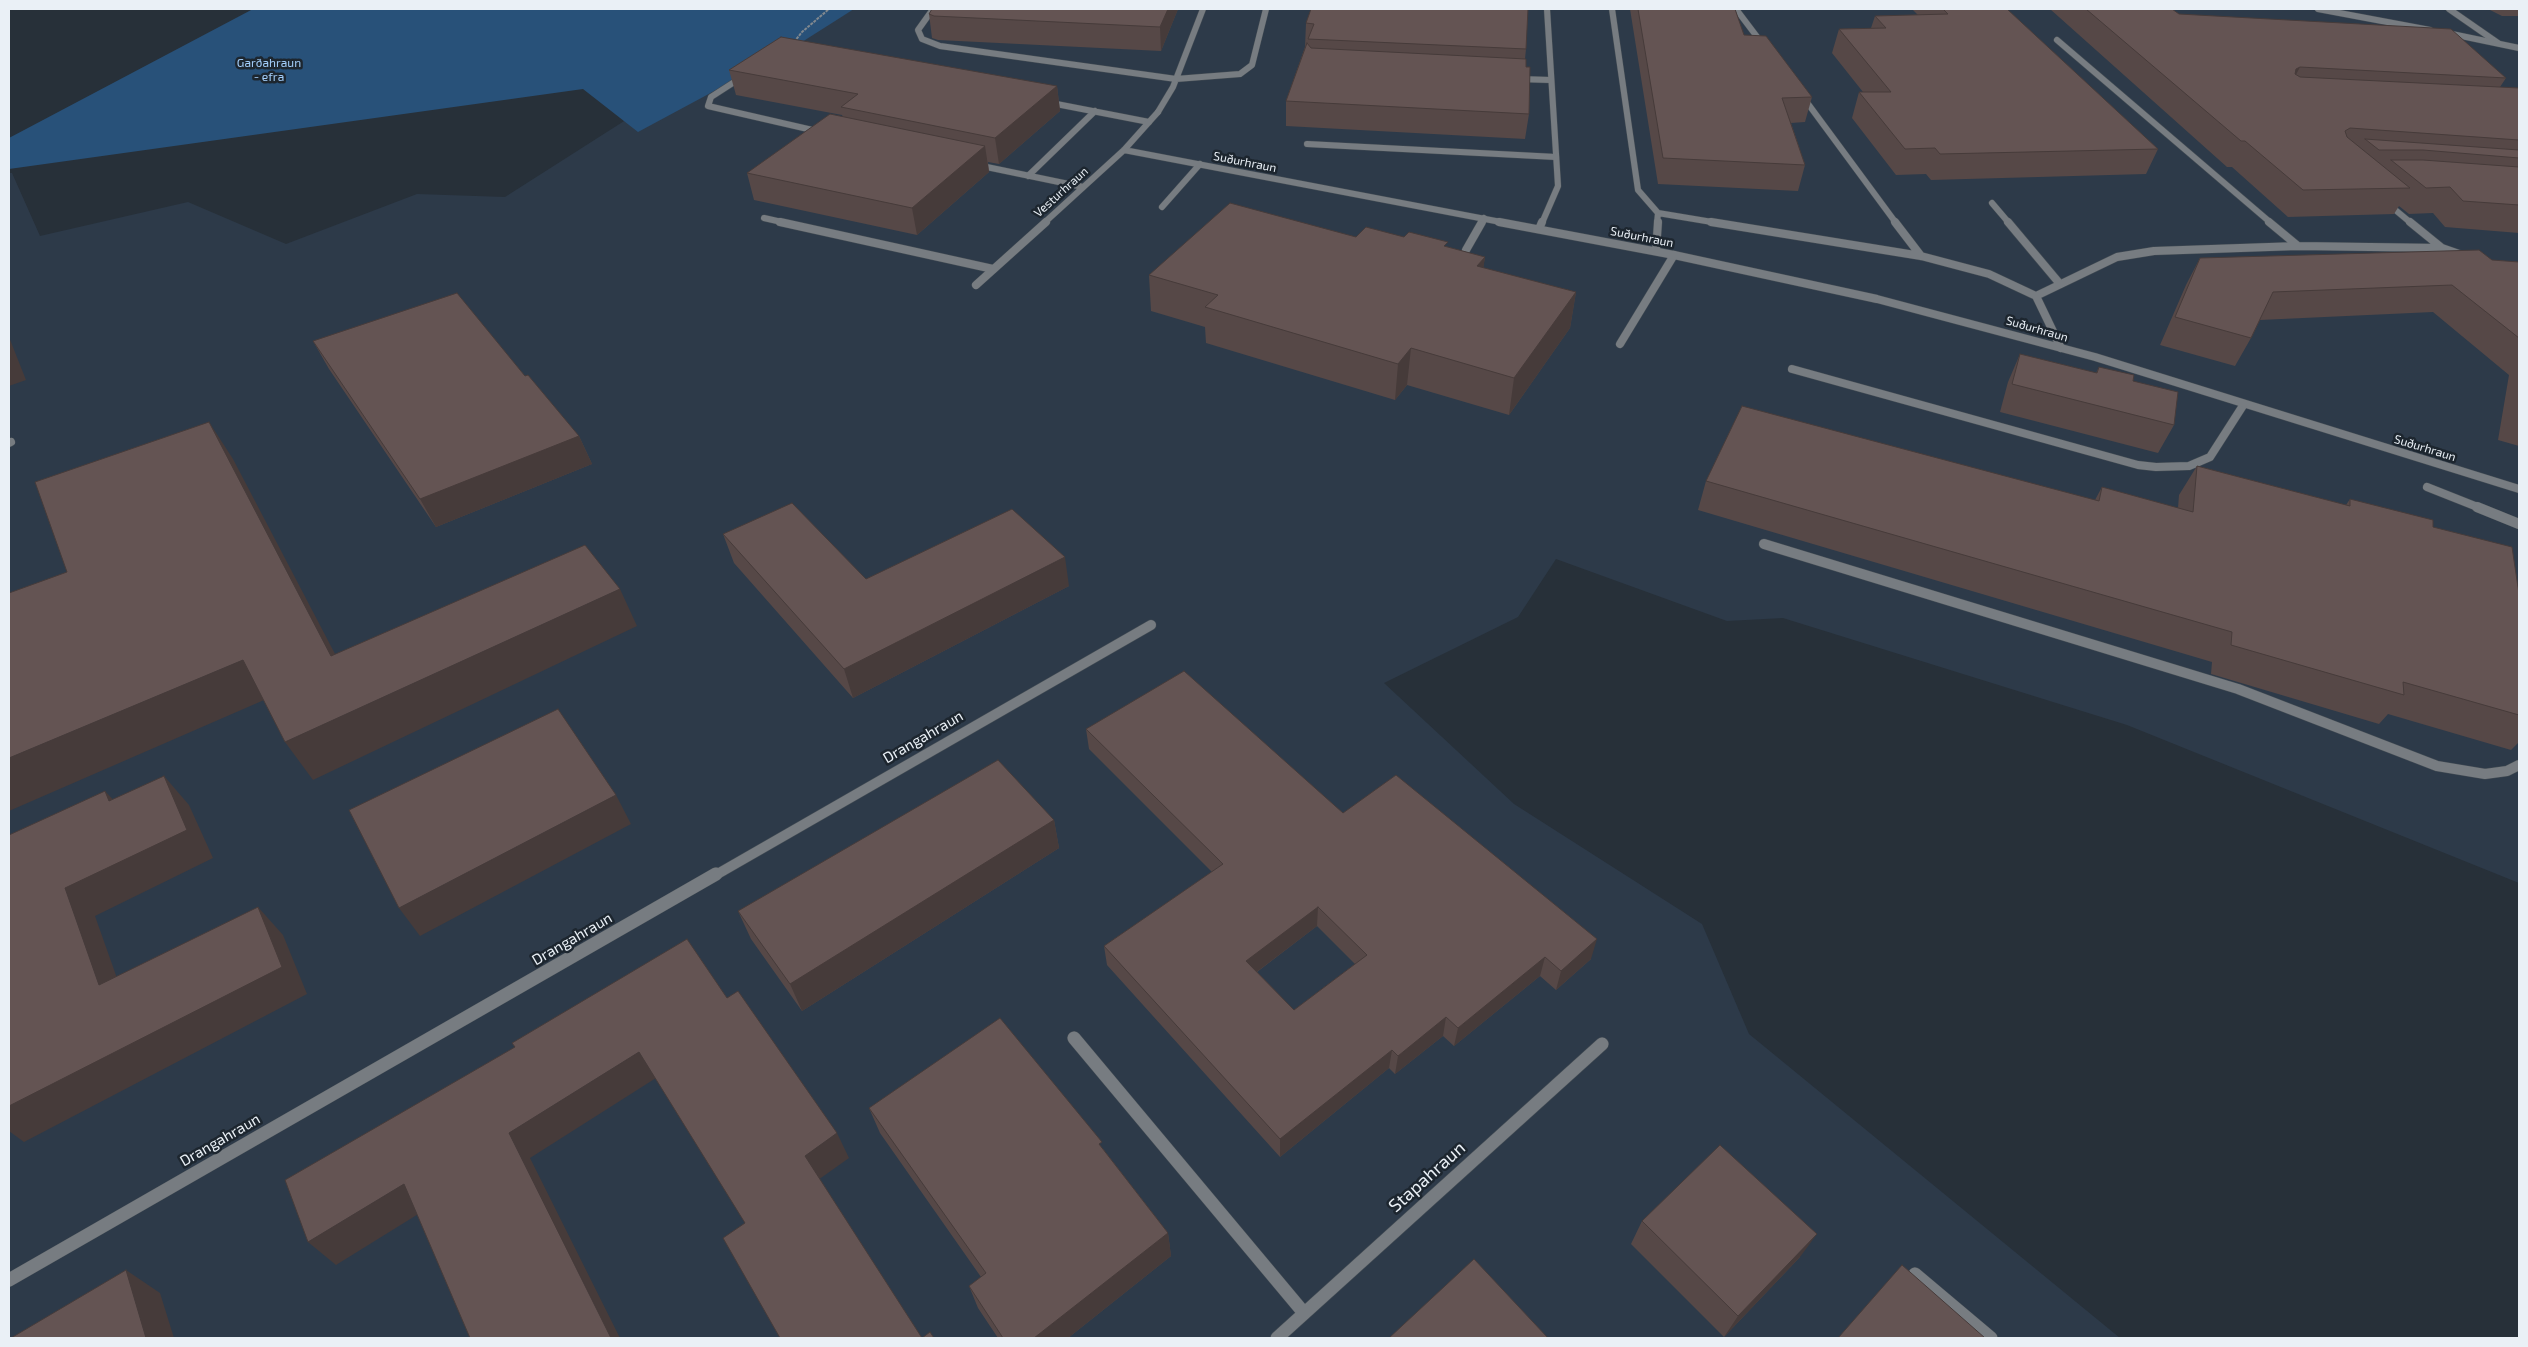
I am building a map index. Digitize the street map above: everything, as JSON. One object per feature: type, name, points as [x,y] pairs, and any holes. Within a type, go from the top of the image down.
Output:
[{"type":"street","points":[[933,9],[918,30],[922,39],[940,46],[1176,79],[1240,74],[1252,65],[1266,9]]},
{"type":"street","name":"Vesturhraun","points":[[976,285],[1124,150],[1158,112],[1176,79],[1203,9]]},
{"type":"street","points":[[1539,229],[1558,186],[1547,9]]},
{"type":"street","points":[[1612,9],[1638,190],[1658,213],[1921,256],[1988,274],[2036,296],[2061,348]]},
{"type":"street","points":[[1736,9],[1767,51]]},
{"type":"street","points":[[2318,9],[2519,46]]},
{"type":"street","points":[[2449,9],[2498,43]]},
{"type":"street","points":[[2057,40],[2298,246]]},
{"type":"street","points":[[749,73],[711,97],[708,106],[828,133]]},
{"type":"street","points":[[1513,78],[1552,80]]},
{"type":"street","points":[[1797,90],[1921,256]]},
{"type":"street","points":[[1038,100],[1149,122]]},
{"type":"street","points":[[1028,176],[1095,111]]},
{"type":"street","points":[[1306,144],[1556,157]]},
{"type":"street","name":"Suðurhraun","points":[[1124,150],[1656,251],[1877,299],[2061,348],[2519,489]]},
{"type":"street","points":[[971,163],[1083,187]]},
{"type":"street","points":[[1162,207],[1200,164]]},
{"type":"street","points":[[2383,199],[2442,248]]},
{"type":"street","points":[[1992,203],[2060,284]]},
{"type":"street","points":[[1656,251],[1658,213]]},
{"type":"street","points":[[764,218],[993,269]]},
{"type":"street","points":[[1466,250],[1484,218]]},
{"type":"street","points":[[2036,296],[2117,257],[2138,253],[2298,246],[2442,248],[2473,258]]},
{"type":"street","points":[[1620,344],[1674,255]]},
{"type":"street","points":[[1792,369],[2138,465],[2156,467],[2189,466],[2210,457],[2244,404]]},
{"type":"street","points":[[2427,487],[2519,524]]},
{"type":"street","points":[[1764,544],[2238,689],[2437,766],[2485,774],[2507,772],[2519,765]]},
{"type":"street","name":"Drangahraun","points":[[9,1280],[1151,625]]},
{"type":"street","points":[[1074,1038],[1304,1313]]},
{"type":"street","name":"Stapahraun","points":[[1276,1338],[1602,1044]]},
{"type":"street","points":[[1915,1274],[1991,1338]]},
{"type":"path","points":[[790,47],[802,32],[829,9]]},
{"type":"shaded area","points":[[854,9],[2519,9],[2519,883],[2127,725],[1783,618],[1727,621],[1556,559],[1518,617],[1384,683],[1514,804],[1702,924],[1749,1034],[2120,1338],[9,1338],[9,173],[12,173],[40,236],[188,202],[286,244],[417,194],[505,197],[712,65],[835,20]]},
{"type":"green space","name":"Garðahraun - efra","points":[[253,9],[854,9],[783,54],[638,132],[583,89],[9,169],[9,138]]},
{"type":"building","points":[[932,9],[1168,9],[1160,27],[934,16],[929,14]]},
{"type":"building","points":[[1311,9],[1528,9],[1526,49],[1308,39],[1314,24],[1306,23]]},
{"type":"building","points":[[1638,9],[1735,9],[1744,35],[1766,36],[1812,97],[1782,98],[1805,165],[1663,158]]},
{"type":"building","points":[[1943,9],[2007,9],[2158,149],[1940,154],[1935,148],[1905,149],[1859,92],[1891,92],[1839,29],[1886,28],[1875,16],[1948,14]]},
{"type":"building","points":[[2086,9],[2172,9],[2179,14],[2451,29],[2506,78],[2300,67],[2296,69],[2295,74],[2300,77],[2519,88],[2519,140],[2350,128],[2345,131],[2347,137],[2410,188],[2303,190],[2245,141],[2241,141]]},
{"type":"building","points":[[781,37],[1057,86],[995,138],[841,107],[858,94],[729,70]]},
{"type":"building","points":[[1307,43],[1311,48],[1526,59],[1526,67],[1530,67],[1529,114],[1286,101]]},
{"type":"building","points":[[830,114],[985,146],[912,208],[747,173]]},
{"type":"building","points":[[2365,139],[2519,150],[2519,158],[2423,150],[2379,150]]},
{"type":"building","points":[[2391,160],[2423,160],[2519,167],[2519,205],[2463,201],[2450,187],[2426,188]]},
{"type":"building","points":[[1230,203],[1356,237],[1366,227],[1404,237],[1409,232],[1448,242],[1444,246],[1485,257],[1477,266],[1576,292],[1514,378],[1411,348],[1398,364],[1205,307],[1218,295],[1149,275]]},
{"type":"building","points":[[2479,250],[2492,260],[2519,262],[2519,338],[2452,285],[2273,292],[2251,338],[2175,317],[2200,258]]},
{"type":"building","points":[[457,293],[525,376],[528,375],[579,436],[420,499],[313,341]]},
{"type":"building","points":[[2020,354],[2097,373],[2099,367],[2134,375],[2133,381],[2178,392],[2174,425],[2012,384]]},
{"type":"building","points":[[1742,406],[2099,501],[2102,487],[2193,512],[2197,466],[2350,506],[2350,499],[2433,520],[2433,527],[2512,547],[2519,594],[2519,715],[2403,682],[2404,695],[2231,645],[2232,632],[1706,481]]},
{"type":"building","points":[[209,422],[331,656],[585,545],[620,589],[285,742],[243,660],[9,758],[9,593],[67,572],[35,482]]},
{"type":"building","points":[[792,503],[866,579],[1012,509],[1065,557],[844,669],[723,534]]},
{"type":"building","points":[[1184,671],[1343,813],[1396,775],[1597,939],[1561,971],[1545,957],[1458,1028],[1446,1017],[1398,1056],[1392,1050],[1280,1139],[1104,946],[1223,864],[1086,729]],"holes":[[[1318,907],[1367,955],[1294,1010],[1246,961]]]},
{"type":"building","points":[[558,709],[616,795],[399,908],[349,810]]},
{"type":"building","points":[[998,760],[1054,820],[790,984],[738,911]]},
{"type":"building","points":[[164,776],[187,830],[65,888],[99,985],[258,907],[282,967],[9,1106],[9,835],[105,791],[109,801]]},
{"type":"building","points":[[687,939],[727,998],[738,991],[837,1133],[805,1156],[922,1338],[780,1338],[723,1238],[745,1223],[639,1052],[509,1133],[611,1338],[470,1338],[404,1184],[308,1242],[285,1180],[515,1047],[512,1043]]},
{"type":"building","points":[[1000,1018],[1102,1142],[1099,1144],[1168,1233],[1034,1338],[1003,1338],[969,1286],[986,1273],[869,1108]]},
{"type":"building","points":[[1720,1145],[1817,1234],[1738,1316],[1642,1221]]},
{"type":"building","points":[[1474,1259],[1548,1338],[1389,1338]]},
{"type":"building","points":[[1902,1265],[1985,1338],[1838,1338]]},
{"type":"building","points":[[126,1270],[146,1338],[11,1338]]},
{"type":"building","points":[[930,1332],[934,1338],[922,1338]]}]
